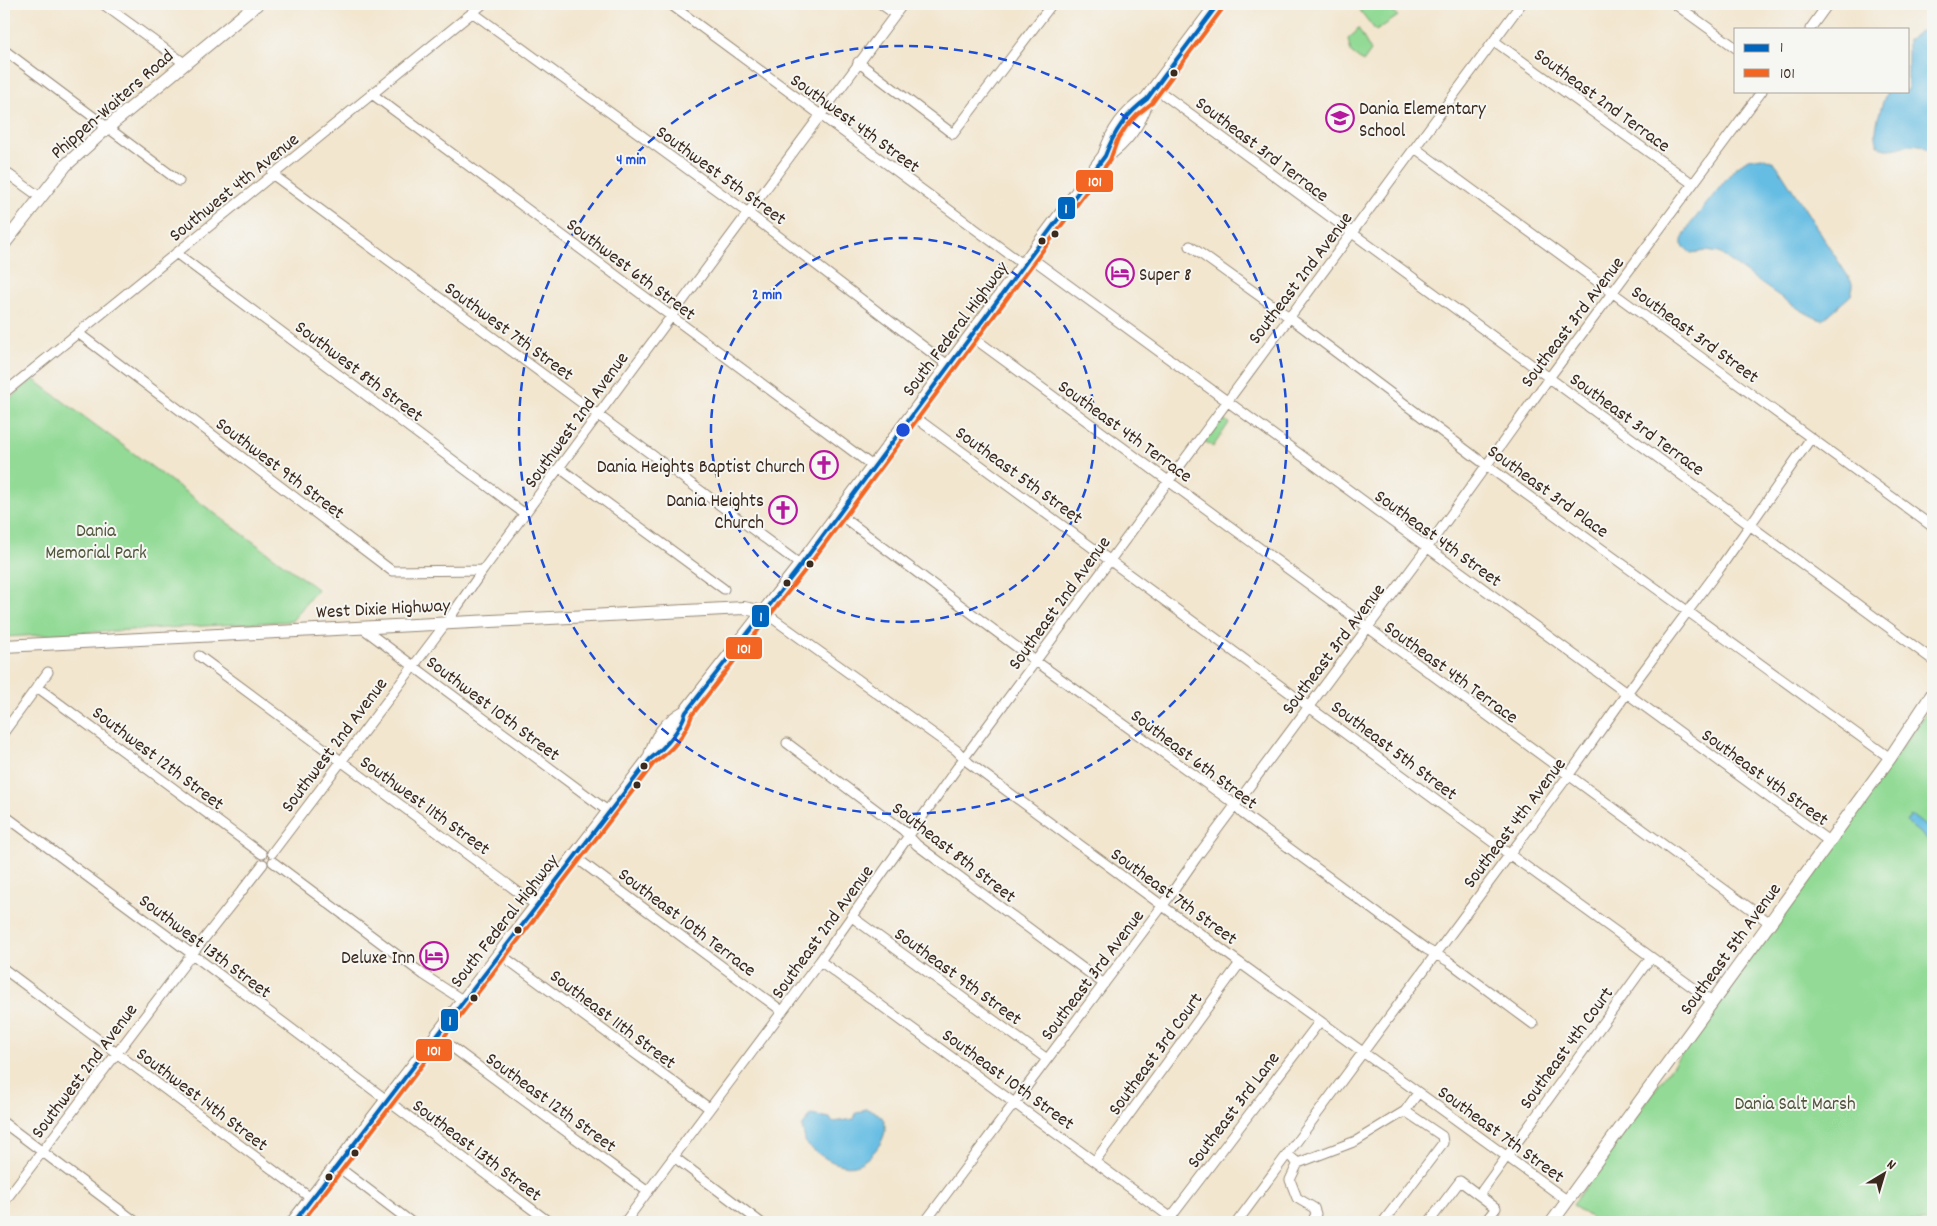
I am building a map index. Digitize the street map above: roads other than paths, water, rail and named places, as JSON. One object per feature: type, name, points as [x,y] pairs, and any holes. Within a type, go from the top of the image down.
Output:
[{"type":"main road","name":"South Federal Highway","points":[[294,1222],[650,759],[654,743],[672,719],[686,712],[801,565],[1105,156],[1120,146],[1142,116],[1151,94],[1218,4]]},
{"type":"street","points":[[104,4],[184,63]]},
{"type":"street","name":"Phippen-Waiters Road","points":[[4,244],[66,165],[108,127],[257,4]]},
{"type":"street","name":"Southwest 4th Avenue","points":[[4,393],[483,4]]},
{"type":"street","name":"Southwest 4th Street","points":[[670,4],[819,116],[1027,261]]},
{"type":"street","points":[[881,4],[895,14]]},
{"type":"street","name":"Southwest 2nd Avenue","points":[[4,1202],[192,954],[269,860],[340,761],[446,622],[858,62],[903,4]]},
{"type":"street","points":[[858,62],[953,134],[1052,4]]},
{"type":"street","name":"Southeast 2nd Avenue","points":[[624,1222],[820,961],[964,758],[1521,4]]},
{"type":"street","points":[[1676,4],[1734,47]]},
{"type":"street","points":[[1811,28],[1828,4]]},
{"type":"street","name":"Southwest 5th Street","points":[[472,12],[748,213],[949,366]]},
{"type":"street","name":"Southeast 2nd Terrace","points":[[1494,41],[1693,184]]},
{"type":"street","points":[[4,50],[179,181]]},
{"type":"street","name":"Southeast 3rd Avenue","points":[[925,1222],[1163,906],[1427,548],[1549,378],[1761,92]]},
{"type":"street","name":"Southwest 6th Street","points":[[372,94],[874,467]]},
{"type":"street","name":"Southeast 3rd Terrace","points":[[1151,94],[1351,233],[1933,660]]},
{"type":"street","name":"Southeast 3rd Street","points":[[1415,148],[1933,527]]},
{"type":"street","points":[[4,171],[40,197]]},
{"type":"street","name":"Southwest 7th Street","points":[[272,174],[801,565]]},
{"type":"street","name":"Southeast 3rd Place","points":[[1190,246],[1289,317],[1486,465],[1890,758]]},
{"type":"street","name":"Southwest 8th Street","points":[[176,252],[525,514]]},
{"type":"street","name":"Southeast 4th Street","points":[[1027,261],[1227,401],[1830,842]]},
{"type":"street","name":"Southwest 9th Street","points":[[78,333],[392,571],[483,570]]},
{"type":"street","name":"Southeast 4th Terrace","points":[[971,336],[1770,923]]},
{"type":"street","name":"Southeast 5th Street","points":[[912,415],[1508,854],[1713,1002]]},
{"type":"street","name":"Southeast 4th Avenue","points":[[1237,1222],[1508,854],[1568,776],[1626,693],[1750,526],[1811,438]]},
{"type":"street","points":[[560,467],[723,589]]},
{"type":"street","name":"Southeast 6th Street","points":[[839,514],[1426,949],[1448,961],[1533,1024]]},
{"type":"street","name":"West Dixie Highway","points":[[4,646],[361,626],[744,608],[764,612]]},
{"type":"street","name":"Southeast 7th Street","points":[[764,612],[956,750],[964,758],[1240,963],[1568,1201]]},
{"type":"street","name":"Southwest 10th Street","points":[[361,626],[609,812]]},
{"type":"street","name":"Southwest 11th Street","points":[[198,656],[537,906]]},
{"type":"street","points":[[4,732],[48,672]]},
{"type":"street","name":"Southwest 12th Street","points":[[37,687],[262,854],[265,852],[269,860]]},
{"type":"street","name":"Southeast 5th Avenue","points":[[1552,1222],[1830,842],[1890,758],[1933,693]]},
{"type":"street","name":"Southeast 8th Street","points":[[787,743],[909,836],[925,851],[1104,984]]},
{"type":"street","name":"Southwest 13th Street","points":[[4,815],[192,954],[387,1102]]},
{"type":"street","name":"Southeast 10th Terrace","points":[[575,856],[782,1011]]},
{"type":"street","points":[[269,860],[424,975],[464,1001]]},
{"type":"street","name":"Southeast 9th Street","points":[[852,917],[1047,1059]]},
{"type":"street","name":"Southeast 11th Street","points":[[500,954],[709,1108]]},
{"type":"street","name":"Southeast 4th Court","points":[[1479,1195],[1651,957]]},
{"type":"street","name":"Southeast 10th Street","points":[[820,961],[1174,1220]]},
{"type":"street","name":"Southeast 3rd Court","points":[[1095,1162],[1240,963]]},
{"type":"street","name":"Southwest 14th Street","points":[[4,969],[312,1199]]},
{"type":"street","name":"Southeast 3rd Lane","points":[[1174,1220],[1320,1021]]},
{"type":"street","name":"Southeast 12th Street","points":[[437,1036],[648,1192]]},
{"type":"street","points":[[1312,1222],[1316,1214],[1314,1208],[1297,1198],[1290,1180],[1298,1163],[1356,1140],[1405,1111],[1418,1093]]},
{"type":"street","name":"Southeast 13th Street","points":[[387,1102],[549,1222]]},
{"type":"street","points":[[1383,1222],[1443,1143],[1442,1136],[1405,1111]]},
{"type":"street","points":[[4,1123],[136,1222]]},
{"type":"street","points":[[1287,1154],[1298,1163]]},
{"type":"street","points":[[674,1157],[760,1222]]},
{"type":"street","points":[[337,1166],[411,1222]]},
{"type":"street","points":[[1429,1222],[1460,1180],[1496,1208],[1485,1222]]},
{"type":"water","points":[[1933,23],[1933,153],[1920,145],[1908,145],[1889,149],[1881,148],[1877,142],[1877,125],[1887,92],[1910,92],[1910,39]]},
{"type":"water","points":[[1762,157],[1774,162],[1778,167],[1853,286],[1851,295],[1823,320],[1802,311],[1719,253],[1706,251],[1691,253],[1682,245],[1682,240],[1689,226],[1735,168],[1748,159]]},
{"type":"water","points":[[1911,815],[1933,832],[1933,844],[1906,822]]},
{"type":"water","points":[[864,1109],[875,1112],[882,1118],[885,1125],[885,1133],[876,1149],[862,1162],[849,1166],[835,1163],[823,1157],[806,1144],[802,1127],[811,1115],[830,1118],[832,1122],[854,1119],[856,1113],[862,1112]]},
{"type":"place","name":"Dania Elementary School","points":[[1340,118]]},
{"type":"place","name":"Super 8","points":[[1120,273]]},
{"type":"place","name":"Dania Heights Baptist Church","points":[[824,465]]},
{"type":"place","name":"Dania Heights Church","points":[[783,510]]},
{"type":"place","name":"Deluxe Inn","points":[[434,956]]},
{"type":"park label","name":"Dania Memorial Park","points":[[96,540]]},
{"type":"park label","name":"Dania Salt Marsh","points":[[1795,1102]]}]
